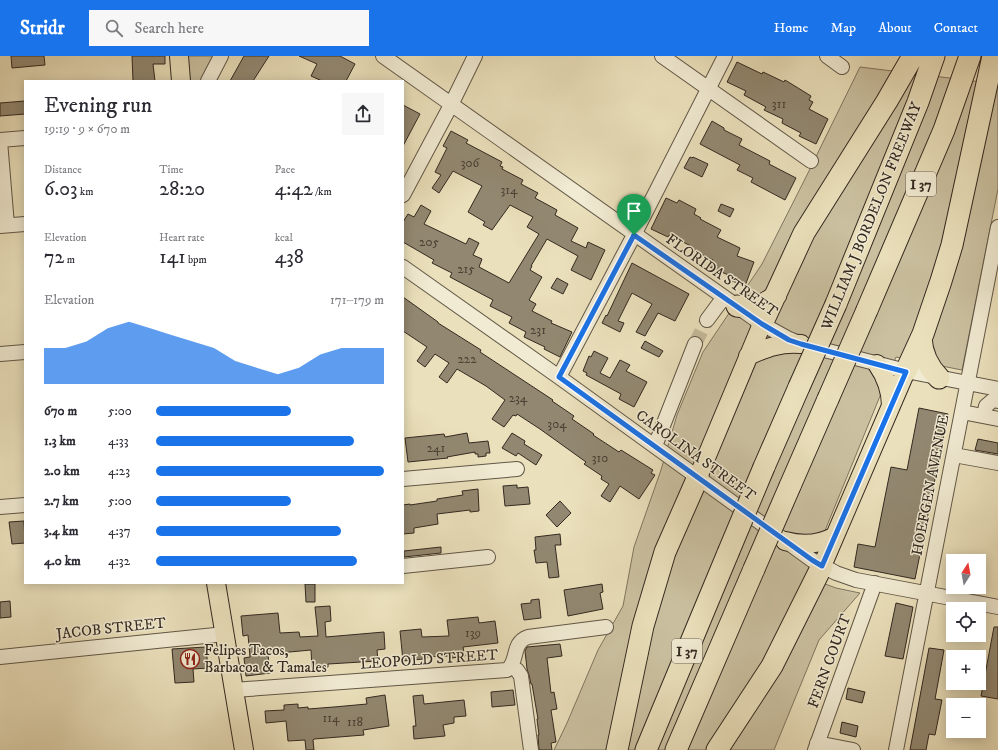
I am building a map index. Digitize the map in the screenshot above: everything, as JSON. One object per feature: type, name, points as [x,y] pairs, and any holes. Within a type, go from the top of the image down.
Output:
[{"type":"highway","points":[[762,324],[804,233],[887,101],[913,56]]},
{"type":"highway","name":"WILLIAM J BORDELON FREEWAY","points":[[646,750],[764,466],[836,304],[918,102],[934,56]]},
{"type":"highway","name":"WILLIAM J BORDELON FREEWAY","points":[[676,750],[944,130],[970,56]]},
{"type":"highway","points":[[906,372],[921,338],[942,281],[952,245],[993,56]]},
{"type":"highway","points":[[731,302],[745,307],[761,305],[776,295]]},
{"type":"highway","points":[[921,338],[926,360],[930,368],[939,378]]},
{"type":"highway","points":[[617,750],[643,626],[666,552],[698,477]]},
{"type":"highway","points":[[717,750],[772,666],[822,566]]},
{"type":"main road","points":[[180,56],[181,80]]},
{"type":"main road","points":[[698,477],[762,324]]},
{"type":"main road","points":[[748,356],[774,345],[787,343],[801,344]]},
{"type":"main road","points":[[877,364],[889,387],[891,407]]},
{"type":"main road","points":[[822,566],[906,372]]},
{"type":"main road","points":[[785,541],[800,544],[815,544],[835,536]]},
{"type":"main road","points":[[216,584],[244,750]]},
{"type":"street","points":[[209,80],[222,56]]},
{"type":"street","name":"FLORIDA STREET","points":[[383,56],[634,235],[762,324],[789,340],[906,372],[998,389]]},
{"type":"street","points":[[404,193],[476,56]]},
{"type":"street","points":[[662,56],[811,161]]},
{"type":"street","points":[[559,377],[634,235],[725,56]]},
{"type":"street","points":[[827,56],[842,67]]},
{"type":"street","points":[[24,138],[0,140],[4,226],[24,224]]},
{"type":"street","name":"HOEFGEN AVENUE","points":[[896,750],[894,733],[904,679],[927,593],[998,227]]},
{"type":"street","name":"CAROLINA STREET","points":[[404,268],[822,566],[847,577],[998,607]]},
{"type":"street","points":[[707,320],[731,302]]},
{"type":"street","points":[[655,446],[695,344]]},
{"type":"street","points":[[0,354],[24,352]]},
{"type":"street","points":[[991,418],[986,406],[993,400],[998,401]]},
{"type":"street","points":[[962,412],[991,418]]},
{"type":"street","points":[[954,455],[998,463]]},
{"type":"street","points":[[404,479],[517,469]]},
{"type":"street","points":[[0,507],[24,505]]},
{"type":"street","points":[[404,566],[488,557]]},
{"type":"street","name":"FERN COURT","points":[[816,747],[834,706],[875,583]]},
{"type":"street","name":"LEOPOLD STREET","points":[[234,690],[507,670],[511,667],[517,645],[523,639],[528,637],[606,627]]},
{"type":"street","name":"JACOB STREET","points":[[0,657],[225,634]]},
{"type":"street","points":[[511,667],[517,670],[521,676],[531,750]]},
{"type":"street","points":[[816,747],[853,750]]},
{"type":"shaded area","points":[[186,56],[214,56],[202,80],[187,80]]},
{"type":"shaded area","points":[[860,67],[998,84],[998,189],[962,370],[896,357],[806,577],[836,588],[860,593],[819,640],[774,750],[554,750],[598,650],[623,606],[634,547],[661,470],[677,415],[703,352],[762,264]]},
{"type":"building","points":[[11,56],[44,56],[45,65],[12,68]]},
{"type":"building","points":[[132,56],[165,56],[165,64],[153,64],[155,80],[133,80]]},
{"type":"building","points":[[244,56],[269,56],[254,80],[231,80]]},
{"type":"building","points":[[299,56],[340,56],[355,64],[347,80],[320,80],[311,76],[317,64]]},
{"type":"building","points":[[737,62],[762,74],[763,72],[784,82],[785,80],[811,96],[809,100],[813,102],[809,109],[828,119],[816,144],[799,136],[801,133],[782,123],[783,119],[764,110],[766,107],[744,95],[746,91],[727,82]]},
{"type":"building","points":[[24,101],[24,114],[0,116],[0,103]]},
{"type":"building","points":[[404,106],[420,114],[404,144]]},
{"type":"building","points":[[712,121],[724,128],[724,130],[742,139],[739,145],[770,161],[769,164],[796,178],[785,200],[751,182],[753,178],[737,170],[740,165],[700,144]]},
{"type":"building","points":[[451,131],[468,140],[466,143],[502,162],[500,166],[503,167],[502,169],[523,180],[521,184],[538,193],[535,198],[557,210],[555,215],[578,228],[571,241],[586,248],[588,242],[605,250],[591,280],[571,270],[578,256],[547,239],[531,266],[530,270],[542,277],[529,300],[536,304],[532,311],[552,321],[551,323],[572,332],[560,357],[544,349],[545,347],[524,337],[526,332],[509,323],[512,317],[490,306],[493,300],[450,277],[452,273],[432,263],[434,260],[404,243],[404,220],[408,214],[414,217],[421,205],[431,211],[424,224],[466,244],[469,238],[479,243],[473,255],[482,259],[479,267],[509,283],[539,234],[527,227],[533,217],[510,205],[492,230],[483,225],[485,222],[468,212],[482,186],[453,171],[439,193],[432,188],[441,175],[435,172],[447,148],[443,146]]},
{"type":"building","points":[[690,157],[708,164],[702,177],[684,168]]},
{"type":"building","points":[[666,198],[677,203],[679,200],[696,209],[694,214],[701,218],[700,219],[721,230],[717,237],[740,248],[737,256],[754,262],[745,286],[732,281],[733,277],[710,267],[713,260],[691,249],[693,247],[669,235],[668,237],[651,229]]},
{"type":"building","points":[[721,204],[734,209],[730,217],[718,211]]},
{"type":"building","points":[[632,263],[689,294],[675,321],[658,313],[645,336],[636,332],[652,304],[632,293],[618,321],[624,323],[620,332],[602,323],[606,315],[607,316]]},
{"type":"building","points":[[557,278],[568,284],[563,294],[551,288]]},
{"type":"building","points":[[404,298],[438,323],[481,350],[480,352],[553,400],[552,401],[574,416],[572,419],[594,434],[593,435],[619,452],[621,450],[653,470],[651,473],[655,475],[639,499],[620,486],[610,502],[601,496],[609,484],[601,479],[602,476],[584,464],[586,462],[540,429],[517,414],[516,416],[513,415],[504,427],[492,419],[505,400],[486,386],[457,369],[447,383],[439,377],[449,363],[435,354],[425,367],[417,361],[427,347],[404,332]]},
{"type":"building","points":[[645,341],[663,351],[659,357],[641,348]]},
{"type":"building","points":[[594,351],[608,358],[600,373],[610,378],[620,360],[630,365],[626,371],[647,382],[634,407],[619,399],[621,394],[586,375],[587,373],[583,371],[589,356],[591,357]]},
{"type":"building","points":[[919,408],[948,414],[915,579],[854,567],[858,544],[875,547],[891,467],[907,470]]},
{"type":"building","points":[[467,433],[469,443],[488,441],[490,453],[486,453],[486,456],[478,457],[478,454],[475,454],[475,452],[447,457],[448,458],[408,462],[405,438],[444,434],[445,437]]},
{"type":"building","points":[[512,433],[525,441],[524,444],[542,455],[536,465],[518,453],[516,456],[502,448]]},
{"type":"building","points":[[978,439],[998,443],[998,454],[975,450]]},
{"type":"building","points":[[517,485],[517,488],[528,487],[530,504],[505,506],[503,486]]},
{"type":"building","points":[[478,489],[479,511],[470,512],[470,510],[437,514],[438,524],[414,528],[414,533],[404,534],[404,505],[437,501],[437,499],[463,495],[462,491]]},
{"type":"building","points":[[560,501],[571,513],[557,527],[546,515]]},
{"type":"building","points":[[24,521],[24,543],[12,544],[9,522]]},
{"type":"building","points":[[560,534],[561,545],[555,545],[559,577],[549,578],[547,562],[536,563],[534,550],[536,550],[535,537]]},
{"type":"building","points":[[441,547],[441,553],[404,557],[404,551]]},
{"type":"building","points":[[305,584],[315,584],[315,602],[306,602]]},
{"type":"building","points":[[602,584],[603,592],[600,593],[603,609],[568,616],[564,590]]},
{"type":"building","points":[[539,599],[541,618],[524,620],[521,604],[531,603],[531,600]]},
{"type":"building","points":[[10,601],[11,617],[0,618],[0,602]]},
{"type":"building","points":[[896,603],[913,607],[903,659],[885,656]]},
{"type":"building","points":[[330,606],[331,621],[325,622],[326,637],[384,632],[385,649],[377,650],[378,661],[328,664],[328,667],[312,668],[311,650],[268,654],[270,673],[246,676],[244,658],[250,657],[248,635],[243,636],[241,616],[278,613],[280,633],[299,632],[300,637],[318,636],[315,607]]},
{"type":"building","points":[[478,617],[479,623],[495,621],[498,643],[463,647],[465,656],[452,658],[451,656],[423,657],[423,659],[403,661],[400,631],[421,629],[422,637],[449,636],[447,620]]},
{"type":"building","points":[[994,627],[998,627],[998,699],[981,696],[982,690],[986,690],[986,669]]},
{"type":"building","points":[[560,644],[562,656],[547,658],[551,693],[554,692],[557,709],[551,710],[556,742],[551,743],[552,750],[539,750],[538,719],[532,684],[527,669],[525,651],[527,647]]},
{"type":"building","name":"Felipes Tacos, Barbacoa & Tamales","points":[[206,647],[208,668],[193,669],[194,682],[175,683],[172,649]]},
{"type":"building","points":[[929,648],[944,650],[935,699],[942,700],[935,735],[929,734],[926,750],[910,750]]},
{"type":"building","points":[[848,688],[865,692],[862,703],[846,699]]},
{"type":"building","points":[[513,690],[515,705],[492,707],[491,692]]},
{"type":"building","points":[[385,695],[389,726],[363,730],[364,735],[314,739],[314,750],[306,750],[305,740],[288,741],[286,721],[266,723],[265,711],[284,710],[284,705],[298,704],[298,708],[308,707],[308,709],[367,704],[366,698]]},
{"type":"building","points":[[423,695],[424,704],[464,700],[466,716],[454,717],[454,723],[443,725],[445,736],[414,739],[413,726],[416,726],[413,696]]},
{"type":"building","points":[[842,722],[858,726],[856,737],[840,733]]},
{"type":"tunnel","points":[[695,344],[707,320]]},
{"type":"place","name":"Felipes Tacos, Barbacoa & Tamales","points":[[190,659]]},
{"type":"route","points":[[634,235],[762,324],[789,340],[906,372],[822,566],[559,377],[634,235]]}]
